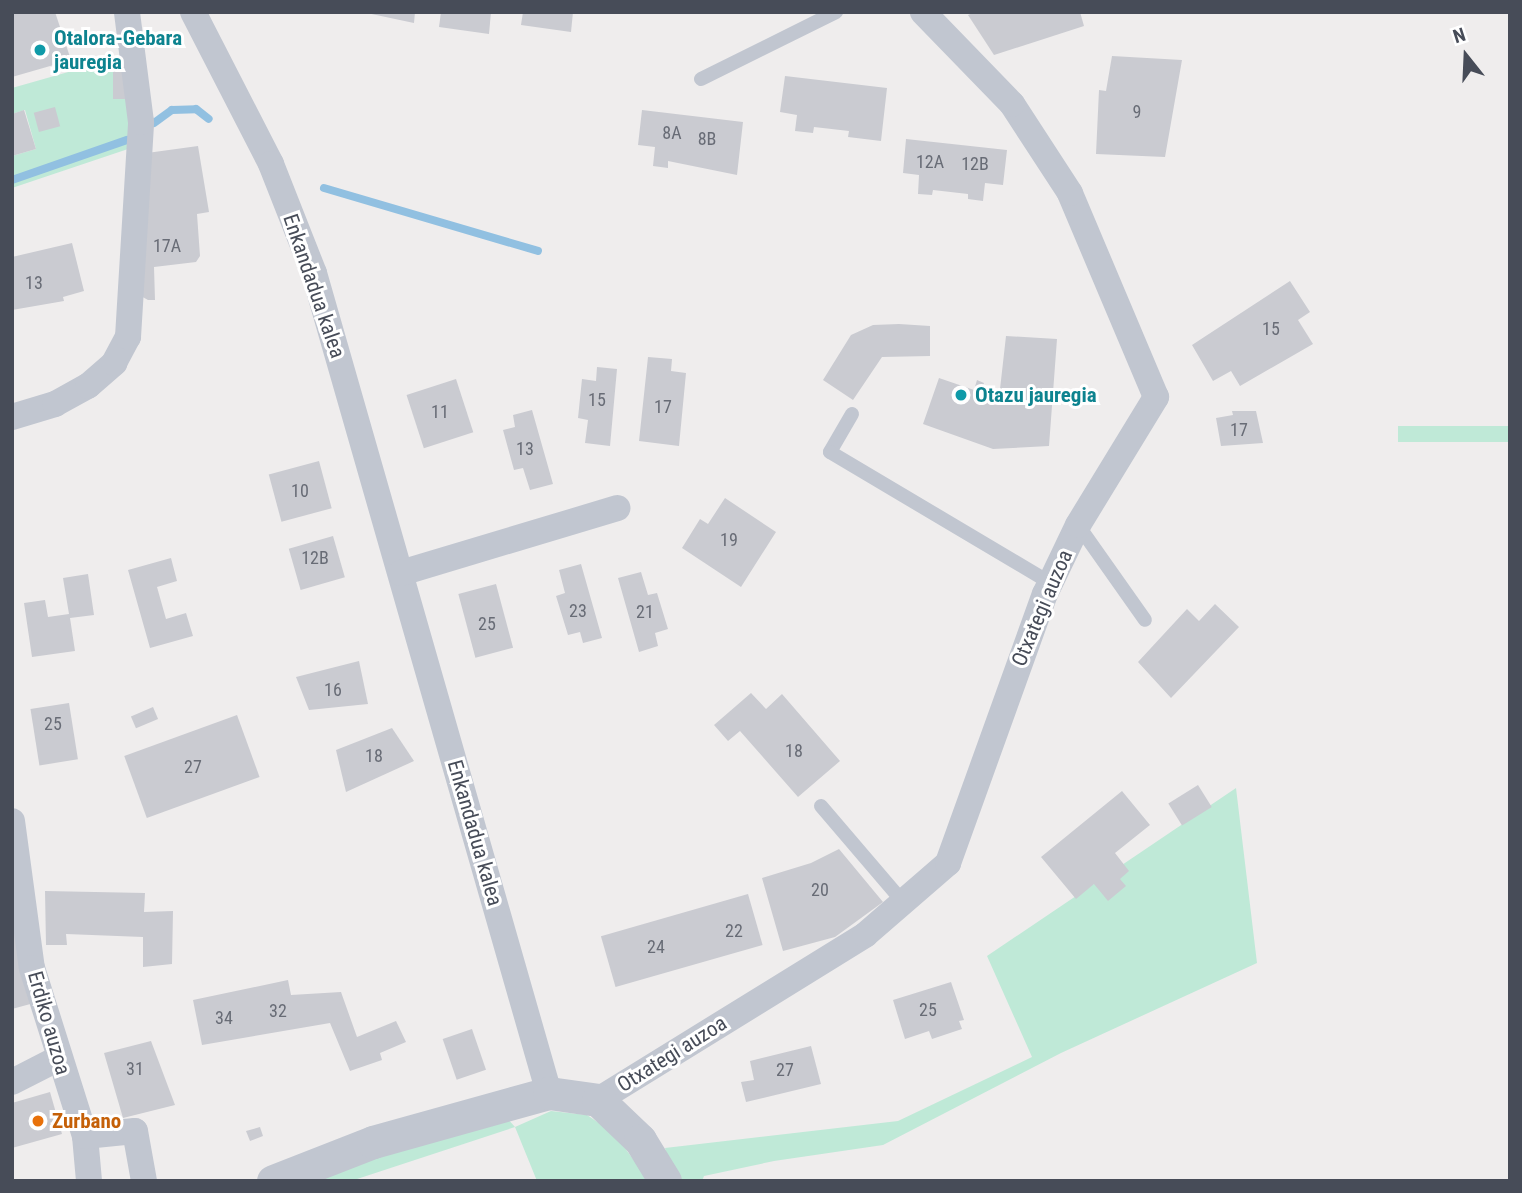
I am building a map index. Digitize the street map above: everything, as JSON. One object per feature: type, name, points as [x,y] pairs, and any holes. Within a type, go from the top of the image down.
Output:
[{"type":"street","points":[[12,417],[55,404],[89,386],[114,363],[128,337],[141,122],[127,12]]},
{"type":"street","name":"Enkandadua kalea","points":[[193,12],[271,164],[314,273],[549,1093]]},
{"type":"street","name":"Otxategi auzoa","points":[[598,1100],[865,935],[948,863],[989,739],[1051,583],[1078,525],[1156,397],[1070,193],[1012,104],[923,12]]},
{"type":"street","points":[[401,573],[617,508]]},
{"type":"street","name":"Erdiko auzoa","points":[[13,828],[32,968],[85,1136],[89,1181]]},
{"type":"street","points":[[12,1082],[59,1058]]},
{"type":"street","points":[[273,1181],[373,1142],[549,1093],[598,1100],[640,1140],[664,1181]]},
{"type":"street","points":[[85,1136],[135,1131],[144,1181]]},
{"type":"lane","points":[[701,79],[836,12]]},
{"type":"lane","points":[[852,414],[830,452],[1051,583]]},
{"type":"lane","points":[[1078,525],[1145,620]]},
{"type":"lane","points":[[821,806],[903,902]]},
{"type":"green space","points":[[107,61],[131,98],[131,148],[12,188],[12,156],[36,149],[25,110],[12,114],[12,88]]},
{"type":"green space","points":[[1398,426],[1510,426],[1510,442],[1398,442]]},
{"type":"green space","points":[[1236,788],[1257,963],[1061,1053],[883,1145],[774,1161],[704,1176],[702,1181],[675,1181],[665,1148],[898,1121],[1032,1057],[987,956]]},
{"type":"green space","points":[[551,1111],[587,1115],[614,1133],[649,1181],[537,1181],[515,1127]]},
{"type":"green space","points":[[505,1116],[515,1127],[351,1181],[306,1181]]},
{"type":"building","name":"Otalora-Gebara jauregia","points":[[12,12],[55,12],[71,60],[12,77]]},
{"type":"building","points":[[362,12],[415,12],[414,23]]},
{"type":"building","points":[[441,12],[491,12],[489,34],[439,27]]},
{"type":"building","points":[[523,12],[573,12],[571,32],[521,25]]},
{"type":"building","points":[[975,12],[1080,12],[1084,26],[994,55],[968,15]]},
{"type":"building","points":[[1112,56],[1182,60],[1165,157],[1096,154],[1099,90],[1106,91]]},
{"type":"building","points":[[113,69],[130,69],[130,99],[113,99]]},
{"type":"building","points":[[785,76],[887,88],[881,141],[848,137],[849,131],[814,127],[813,133],[795,131],[797,115],[780,112]]},
{"type":"building","points":[[55,107],[60,126],[39,132],[34,113]]},
{"type":"building","points":[[24,110],[36,149],[12,156],[12,114]]},
{"type":"building","points":[[642,110],[743,122],[737,175],[668,161],[668,168],[653,166],[655,147],[638,145]]},
{"type":"building","points":[[906,139],[1007,150],[1003,185],[985,183],[983,201],[968,199],[968,194],[933,190],[932,195],[918,194],[919,175],[903,173]]},
{"type":"building","points":[[198,146],[209,212],[197,214],[200,256],[196,262],[154,267],[155,300],[148,300],[139,295],[147,153]]},
{"type":"building","points":[[72,243],[84,291],[63,297],[64,301],[12,310],[12,257]]},
{"type":"building","points":[[1290,281],[1310,312],[1298,320],[1313,344],[1240,386],[1231,371],[1213,381],[1192,345]]},
{"type":"building","points":[[873,325],[930,326],[930,356],[882,357],[853,400],[823,380],[851,335]]},
{"type":"building","name":"Otazu jauregia","points":[[1006,336],[1057,339],[1049,446],[993,449],[923,424],[939,378],[974,390],[977,380],[984,383],[981,392],[999,398]]},
{"type":"building","points":[[648,357],[672,359],[671,371],[686,373],[679,446],[639,441]]},
{"type":"building","points":[[597,367],[617,369],[610,446],[585,443],[588,420],[578,418],[582,379],[596,381]]},
{"type":"building","points":[[456,379],[473,432],[424,448],[407,395]]},
{"type":"building","points":[[532,410],[553,484],[530,490],[523,468],[514,470],[503,430],[515,427],[513,415]]},
{"type":"building","points":[[1232,411],[1256,411],[1263,443],[1221,446],[1216,418],[1233,415]]},
{"type":"building","points":[[319,461],[332,508],[281,522],[269,474]]},
{"type":"building","points":[[725,498],[776,532],[741,587],[682,548],[700,519],[708,524]]},
{"type":"building","points":[[333,536],[345,577],[301,590],[289,549]]},
{"type":"building","points":[[171,558],[177,581],[157,587],[166,619],[186,613],[193,636],[150,648],[128,570]]},
{"type":"building","points":[[581,564],[602,638],[583,643],[580,632],[568,635],[556,596],[565,593],[559,570]]},
{"type":"building","points":[[641,572],[648,595],[657,593],[668,629],[655,633],[658,646],[639,652],[618,578]]},
{"type":"building","points":[[88,574],[94,615],[70,618],[75,651],[32,657],[24,603],[45,600],[48,617],[69,614],[63,578]]},
{"type":"building","points":[[496,584],[513,648],[475,658],[458,594]]},
{"type":"building","points":[[1215,604],[1239,627],[1171,698],[1138,662],[1187,609],[1199,621]]},
{"type":"building","points":[[359,661],[368,704],[309,710],[296,677]]},
{"type":"building","points":[[751,693],[766,709],[782,694],[840,761],[798,797],[740,731],[728,741],[714,725]]},
{"type":"building","points":[[69,703],[78,759],[39,765],[30,709]]},
{"type":"building","points":[[153,707],[158,719],[136,728],[131,716]]},
{"type":"building","points":[[237,715],[260,777],[147,818],[124,756]]},
{"type":"building","points":[[392,728],[414,761],[346,792],[336,750]]},
{"type":"building","points":[[1198,785],[1212,807],[1182,826],[1168,804]]},
{"type":"building","points":[[1122,791],[1150,825],[1115,853],[1129,871],[1120,879],[1126,886],[1108,901],[1094,884],[1076,899],[1041,857]]},
{"type":"building","points":[[839,849],[883,902],[835,937],[783,951],[762,878],[811,863]]},
{"type":"building","points":[[45,891],[145,893],[144,912],[173,911],[172,964],[143,967],[143,937],[66,934],[67,945],[46,945]]},
{"type":"building","points":[[748,894],[763,945],[616,987],[601,936]]},
{"type":"building","points":[[12,909],[34,1003],[12,1009]]},
{"type":"building","points":[[288,980],[291,995],[341,992],[357,1037],[396,1021],[406,1042],[380,1053],[382,1060],[350,1071],[330,1023],[202,1045],[193,1000]]},
{"type":"building","points":[[951,982],[964,1020],[959,1021],[962,1029],[932,1039],[929,1031],[905,1039],[893,1000]]},
{"type":"building","points":[[472,1029],[486,1070],[457,1080],[443,1039]]},
{"type":"building","points":[[151,1041],[175,1105],[123,1118],[104,1053]]},
{"type":"building","points":[[811,1046],[821,1084],[746,1102],[741,1082],[754,1080],[750,1061]]},
{"type":"building","points":[[50,1092],[62,1134],[12,1148],[12,1103]]},
{"type":"building","points":[[260,1127],[263,1136],[250,1141],[246,1131]]},
{"type":"waterway","points":[[154,123],[172,110],[196,109],[209,119]]},
{"type":"waterway","points":[[12,180],[127,140]]},
{"type":"waterway","points":[[324,188],[538,251]]},
{"type":"place","name":"Otalora-Gebara jauregia","points":[[40,50]]},
{"type":"place","name":"Otazu jauregia","points":[[961,395]]},
{"type":"place","name":"Zurbano","points":[[38,1121]]}]
